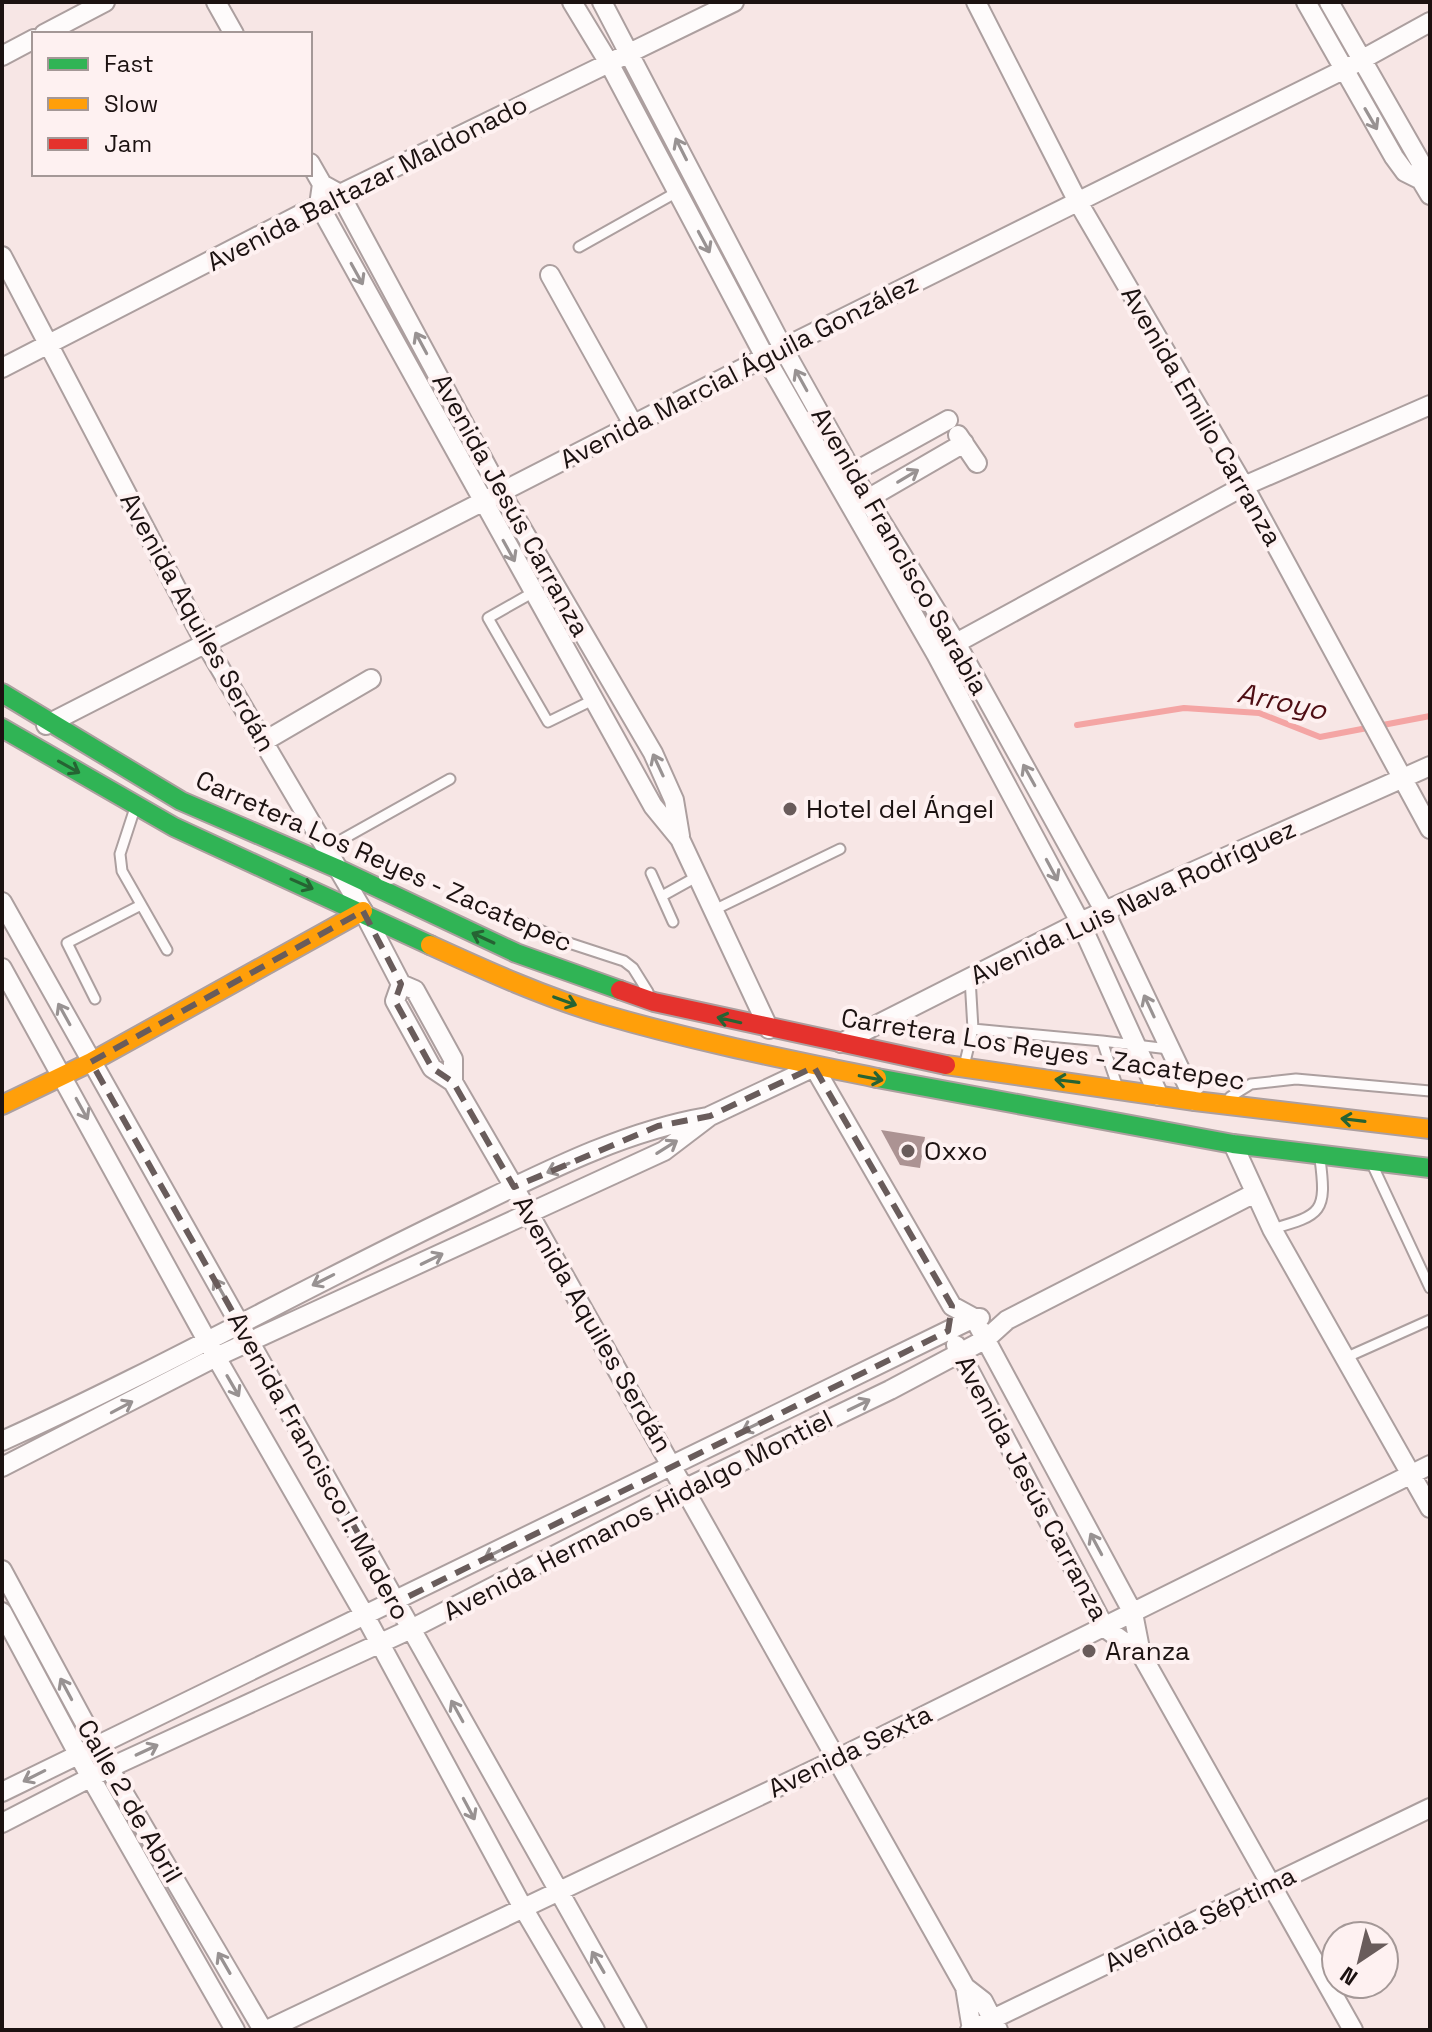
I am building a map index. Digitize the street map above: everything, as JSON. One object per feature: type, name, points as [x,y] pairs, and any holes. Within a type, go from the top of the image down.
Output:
[{"type":"main road","name":"Carretera Los Reyes - Zacatepec","points":[[2,693],[181,801],[336,868],[516,953],[654,1002],[838,1045],[964,1068],[1195,1101],[1430,1129]]},
{"type":"main road","name":"Carretera Los Reyes - Zacatepec","points":[[6,735],[174,827],[363,911],[509,981],[602,1014],[814,1067],[1233,1144],[1430,1168]]},
{"type":"main road","points":[[2,1105],[91,1062],[363,911]]},
{"type":"street","points":[[48,32],[105,2]]},
{"type":"street","points":[[216,2],[233,32]]},
{"type":"street","name":"Avenida Francisco Sarabia","points":[[572,2],[609,63],[765,357],[836,481],[860,504],[956,643],[1105,912],[1195,1101]]},
{"type":"street","name":"Avenida Francisco Sarabia","points":[[602,2],[631,52],[783,348],[854,473],[860,504],[936,654],[1080,922],[1159,1096]]},
{"type":"street","name":"Avenida Baltazar Maldonado","points":[[2,368],[340,194],[734,2]]},
{"type":"street","name":"Avenida Emilio Carranza","points":[[976,2],[1078,202],[1244,486],[1430,829]]},
{"type":"street","points":[[1306,2],[1394,157],[1405,172],[1426,187]]},
{"type":"street","points":[[1329,2],[1421,163],[1426,187]]},
{"type":"street","name":"Avenida Marcial Águila González","points":[[6,735],[49,724],[204,641],[765,357],[1343,70],[1430,22]]},
{"type":"street","points":[[2,56],[32,40]]},
{"type":"street","points":[[312,166],[322,184],[340,194]]},
{"type":"street","points":[[319,205],[322,184]]},
{"type":"street","name":"Avenida Jesús Carranza","points":[[340,194],[500,491],[653,753],[674,800],[680,839]]},
{"type":"street","name":"Avenida Jesús Carranza","points":[[319,205],[653,806],[680,839],[769,1029]]},
{"type":"street","name":"Avenida Aquiles Serdán","points":[[2,256],[204,641],[363,911],[401,984],[415,990],[453,1059],[453,1082],[673,1464],[684,1489],[839,1758],[965,1987],[971,2030]]},
{"type":"street","points":[[550,275],[633,424]]},
{"type":"street","points":[[936,654],[1244,486],[1430,405]]},
{"type":"street","points":[[836,481],[854,473],[945,415],[977,463]]},
{"type":"street","points":[[860,504],[964,443]]},
{"type":"street","points":[[263,742],[371,679]]},
{"type":"street","name":"Avenida Luis Nava Rodríguez","points":[[838,1045],[1080,922],[1430,766]]},
{"type":"street","name":"Avenida Francisco I. Madero","points":[[2,902],[10,936],[91,1062],[637,2030]]},
{"type":"street","name":"Avenida Francisco I. Madero","points":[[2,968],[64,1075],[216,1357],[364,1614],[522,1906],[595,2030]]},
{"type":"street","points":[[2,1467],[216,1357],[664,1151],[710,1116],[814,1067],[952,1306]]},
{"type":"street","points":[[2,1441],[80,1405],[368,1257],[514,1187],[658,1126],[710,1116]]},
{"type":"street","points":[[1233,1144],[1253,1194],[1430,1508]]},
{"type":"street","name":"Avenida Hermanos Hidalgo Montiel","points":[[2,1823],[109,1768],[411,1629],[684,1489],[890,1390],[986,1339],[1007,1320],[1253,1194]]},
{"type":"street","points":[[148,1230],[177,1213]]},
{"type":"street","points":[[368,1257],[382,1283]]},
{"type":"street","name":"Avenida Jesús Carranza","points":[[1141,1654],[1105,1628],[948,1331],[952,1306],[974,1318],[986,1339],[1133,1613],[1141,1654],[1353,2030]]},
{"type":"street","points":[[974,1318],[1007,1320]]},
{"type":"street","name":"Avenida Hermanos Hidalgo Montiel","points":[[2,1792],[974,1318]]},
{"type":"street","points":[[878,1366],[890,1390]]},
{"type":"street","points":[[805,1401],[815,1426]]},
{"type":"street","points":[[80,1405],[91,1423]]},
{"type":"street","name":"Avenida Sexta","points":[[265,2030],[839,1758],[1430,1465]]},
{"type":"street","points":[[287,1481],[319,1466]]},
{"type":"street","points":[[586,1507],[601,1533]]},
{"type":"street","points":[[523,1538],[539,1563]]},
{"type":"street","name":"Calle 2 de Abril","points":[[4,1576],[109,1768],[265,2030]]},
{"type":"street","points":[[6,1620],[28,1618]]},
{"type":"street","name":"Calle 2 de Abril","points":[[6,1620],[91,1778],[235,2030]]},
{"type":"street","points":[[239,1676],[253,1700]]},
{"type":"street","points":[[453,1778],[484,1759]]},
{"type":"street","name":"Avenida Séptima","points":[[971,2030],[996,2025],[1430,1808]]},
{"type":"street","points":[[164,1907],[185,1896]]},
{"type":"street","name":"Avenida Aquiles Serdán","points":[[965,1987],[983,2001],[996,2025]]},
{"type":"lane","points":[[579,247],[677,192]]},
{"type":"lane","points":[[532,593],[488,618],[548,722],[593,700]]},
{"type":"lane","points":[[325,849],[450,779]]},
{"type":"lane","points":[[136,805],[120,854],[122,871],[167,950]]},
{"type":"lane","points":[[714,910],[840,849]]},
{"type":"lane","points":[[651,873],[673,922]]},
{"type":"lane","points":[[662,896],[698,876]]},
{"type":"lane","points":[[95,999],[67,943],[141,905]]},
{"type":"lane","points":[[501,913],[552,936],[624,961],[633,968],[654,1002]]},
{"type":"lane","points":[[964,1068],[973,1029],[970,978]]},
{"type":"lane","points":[[973,1029],[1169,1049]]},
{"type":"lane","points":[[1102,1041],[1118,1088]]},
{"type":"lane","points":[[1220,1103],[1251,1084],[1296,1079],[1430,1091]]},
{"type":"lane","points":[[1272,1229],[1313,1217],[1321,1206],[1324,1191],[1320,1154]]},
{"type":"lane","points":[[1370,1160],[1430,1288]]},
{"type":"lane","points":[[1344,1358],[1430,1320]]},
{"type":"highlighted area","points":[[363,911],[401,984],[395,1001],[432,1068],[453,1082],[514,1187],[658,1126],[710,1116],[814,1067],[952,1306],[948,1331],[397,1602],[91,1062]]},
{"type":"building","name":"Oxxo","points":[[881,1130],[925,1137],[920,1168],[900,1165]]},
{"type":"waterway","name":"Arroyo","points":[[1077,725],[1184,708],[1259,713],[1320,737],[1430,716]]},
{"type":"traffic: fast","points":[[2,693],[181,801],[336,868],[516,953],[620,990]]},
{"type":"traffic: fast","points":[[2,728],[174,827],[430,945]]},
{"type":"traffic: fast","points":[[877,1078],[1233,1144],[1430,1168]]},
{"type":"traffic: slow","points":[[2,1105],[91,1062],[363,911]]},
{"type":"traffic: slow","points":[[430,945],[538,992],[605,1015],[774,1057],[877,1078]]},
{"type":"traffic: slow","points":[[946,1065],[1195,1101],[1430,1129]]},
{"type":"traffic: jam","points":[[620,990],[654,1002],[946,1065]]},
{"type":"place","name":"Hotel del Ángel","points":[[790,809]]},
{"type":"place","name":"Oxxo","points":[[908,1151]]},
{"type":"place","name":"Aranza","points":[[1089,1651]]}]
